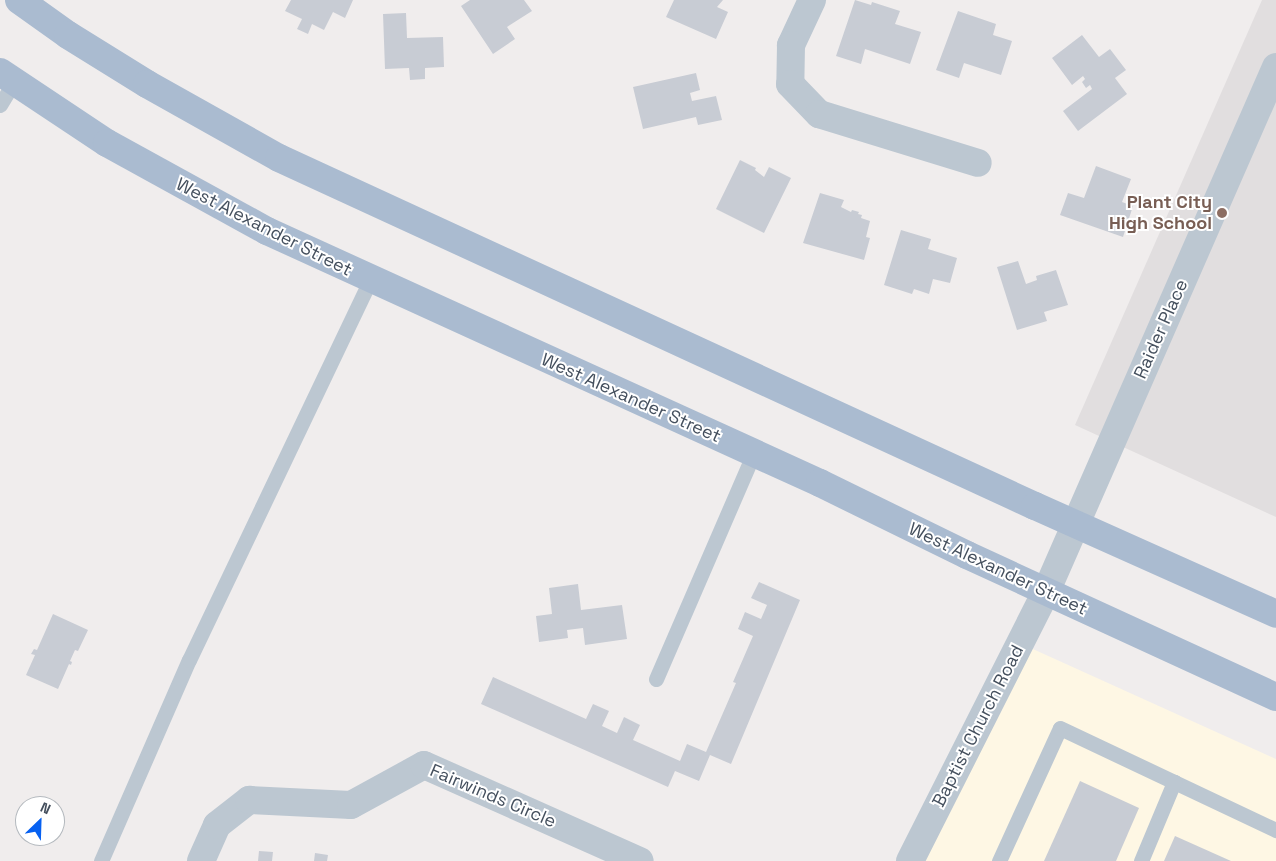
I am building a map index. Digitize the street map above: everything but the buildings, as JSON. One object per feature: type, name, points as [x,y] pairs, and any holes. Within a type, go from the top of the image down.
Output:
[{"type":"main road","points":[[19,0],[68,35],[147,84],[279,158],[1075,525],[1276,614]]},
{"type":"main road","name":"West Alexander Street","points":[[7,77],[107,143],[267,232],[754,453],[1046,592],[1276,698]]},
{"type":"street","points":[[812,0],[791,45],[790,84],[819,114],[978,163]]},
{"type":"street","name":"Raider Place","points":[[1046,592],[1276,66]]},
{"type":"street","name":"Baptist Church Road","points":[[910,861],[1046,592]]},
{"type":"street","name":"Fairwinds Circle","points":[[200,861],[217,825],[249,800],[351,805],[424,765],[640,861]]},
{"type":"lane","points":[[0,106],[7,77]]},
{"type":"lane","points":[[101,861],[189,660],[370,280]]},
{"type":"lane","points":[[656,679],[754,453]]},
{"type":"lane","points":[[999,861],[1060,728],[1276,830]]},
{"type":"lane","points":[[1141,861],[1174,782]]},
{"type":"shaded area","name":"Plant City High School","points":[[1262,0],[1276,0],[1276,517],[1075,425]]},
{"type":"shaded area","points":[[1024,645],[1276,759],[1276,861],[924,861]]},
{"type":"place","name":"Plant City High School","points":[[1222,213]]}]
